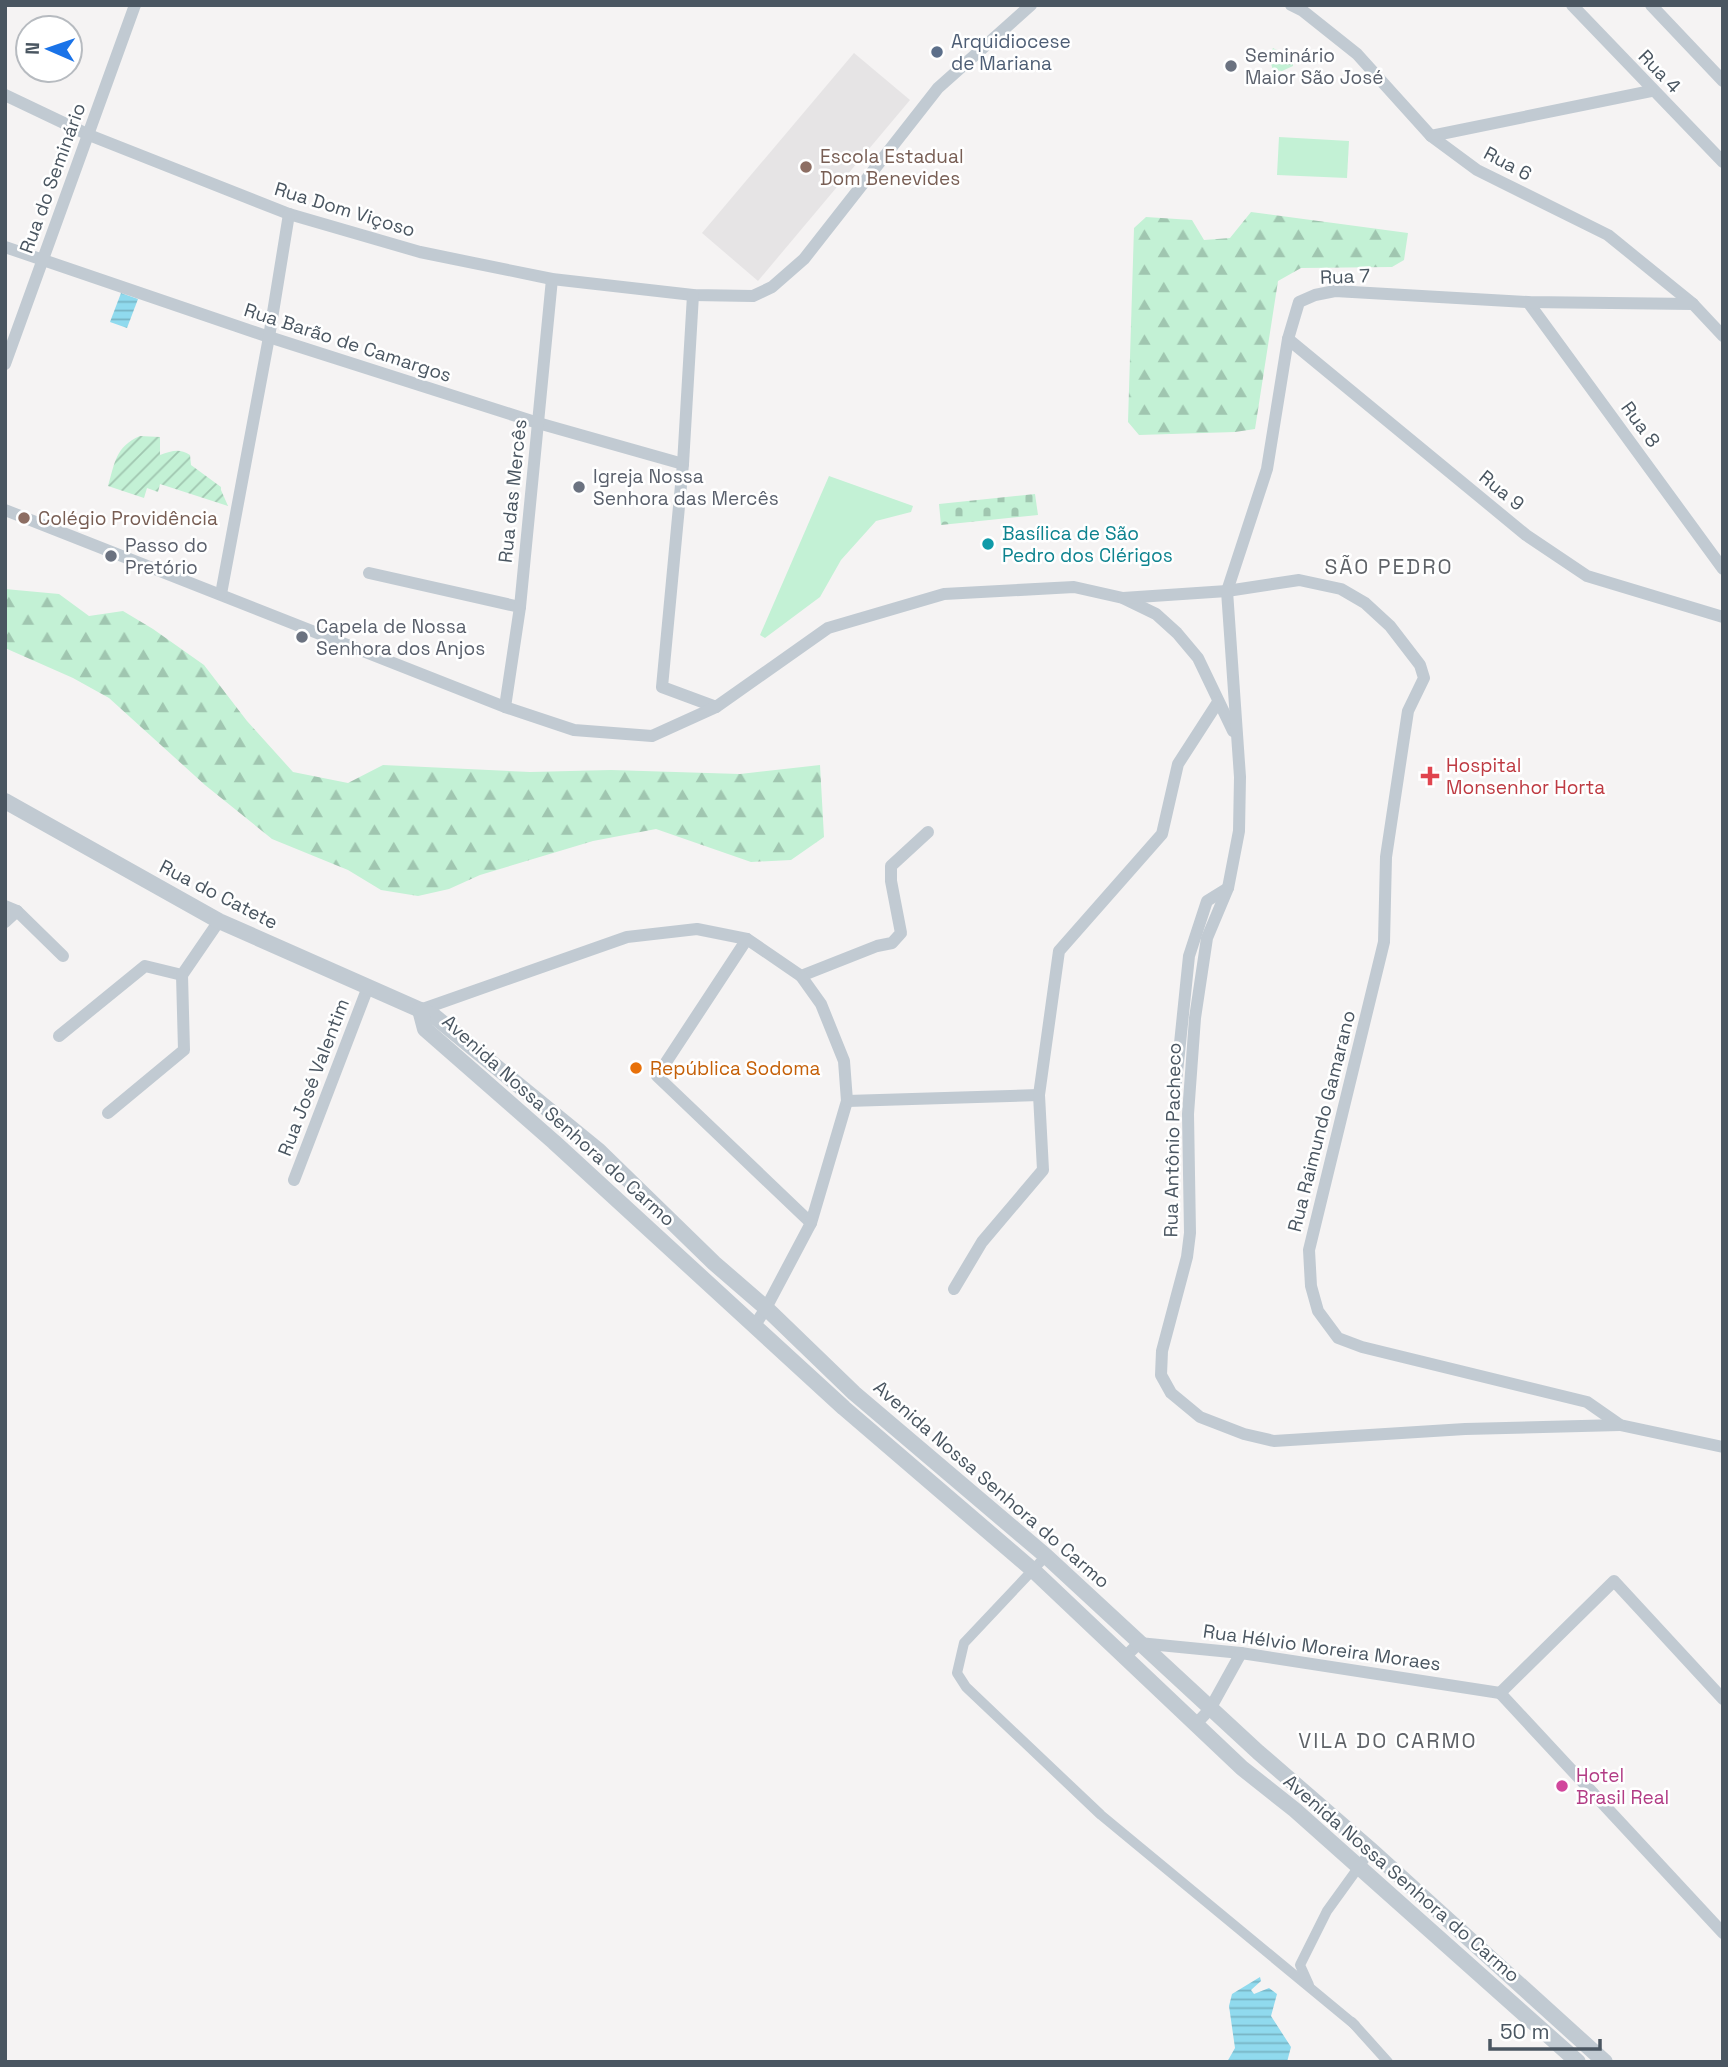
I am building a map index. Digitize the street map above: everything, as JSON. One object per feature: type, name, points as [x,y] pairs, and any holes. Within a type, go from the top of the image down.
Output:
[{"type":"street","name":"Rua do Seminário","points":[[5,364],[135,5]]},
{"type":"street","name":"Rua Dom Viçoso","points":[[5,95],[89,135],[289,214],[420,252],[552,279],[693,295],[754,296],[772,287],[804,259],[938,88],[1031,5]]},
{"type":"street","name":"Rua 6","points":[[1291,5],[1357,54],[1431,136],[1477,170],[1608,235],[1693,304],[1723,336]]},
{"type":"street","name":"Rua 4","points":[[1572,5],[1723,162]]},
{"type":"street","points":[[1651,5],[1723,81]]},
{"type":"street","points":[[1431,136],[1651,90]]},
{"type":"street","points":[[221,594],[289,214]]},
{"type":"street","name":"Rua Barão de Camargos","points":[[5,247],[44,258],[269,337],[538,423],[682,464]]},
{"type":"street","name":"Rua das Mercês","points":[[505,707],[520,607],[552,279]]},
{"type":"street","name":"Rua 7","points":[[1227,591],[1266,469],[1287,338],[1299,302],[1335,291],[1528,302],[1693,304]]},
{"type":"street","points":[[693,295],[682,464],[662,687],[716,708]]},
{"type":"street","name":"Rua 8","points":[[1528,302],[1723,569]]},
{"type":"street","name":"Rua 9","points":[[1287,338],[1526,535],[1587,576],[1723,617]]},
{"type":"street","name":"Rua Antônio Pacheco","points":[[5,510],[505,707],[574,730],[652,736],[716,708],[828,628],[944,594],[1074,587],[1123,598],[1156,614],[1177,633],[1198,658],[1235,736]]},
{"type":"street","points":[[369,573],[520,607]]},
{"type":"street","name":"Rua Raimundo Gamarano","points":[[1227,591],[1299,580],[1341,589],[1365,603],[1390,626],[1420,665],[1424,678],[1408,711],[1386,857],[1384,942],[1309,1250],[1311,1286],[1318,1311],[1338,1338],[1362,1348],[1587,1402],[1620,1425],[1723,1447]]},
{"type":"street","points":[[1123,598],[1227,591]]},
{"type":"street","name":"Rua Antônio Pacheco","points":[[1227,591],[1235,736],[1240,777],[1239,831],[1228,888],[1207,938],[1195,1018],[1188,1114],[1190,1233],[1187,1257],[1162,1351],[1161,1375],[1171,1393],[1200,1417],[1244,1434],[1274,1441],[1465,1429],[1620,1425]]},
{"type":"street","points":[[954,1289],[982,1242],[1043,1170],[1039,1095],[1059,951],[1162,834],[1178,764],[1218,702]]},
{"type":"street","name":"Rua do Catete","points":[[5,802],[219,921],[420,1010]]},
{"type":"street","points":[[801,976],[877,946],[892,943],[901,933],[891,881],[891,866],[928,832]]},
{"type":"street","name":"Rua Antônio Pacheco","points":[[1176,1082],[1189,956],[1207,901],[1228,888]]},
{"type":"street","points":[[5,922],[11,909],[63,956]]},
{"type":"street","points":[[108,1113],[184,1049],[182,975],[219,921]]},
{"type":"street","points":[[420,1010],[627,937],[697,929],[747,939],[801,976],[821,1004],[844,1060],[847,1101],[811,1223],[755,1325]]},
{"type":"street","points":[[747,939],[657,1076],[811,1223]]},
{"type":"street","points":[[59,1036],[145,966],[182,975]]},
{"type":"street","name":"Rua José Valentim","points":[[293,1180],[368,988]]},
{"type":"street","name":"Avenida Nossa Senhora do Carmo","points":[[420,1010],[434,1016],[599,1151],[713,1264],[766,1308],[854,1393],[1046,1556],[1306,1796],[1371,1850],[1605,2062]]},
{"type":"street","name":"Avenida Nossa Senhora do Carmo","points":[[420,1010],[425,1028],[584,1169],[844,1408],[1034,1571],[1242,1768],[1295,1810],[1438,1935],[1578,2062]]},
{"type":"street","points":[[847,1101],[1039,1095]]},
{"type":"street","points":[[584,1169],[599,1151]]},
{"type":"street","points":[[844,1408],[854,1393]]},
{"type":"street","points":[[974,1520],[985,1506]]},
{"type":"street","points":[[1046,1556],[964,1643],[957,1673],[966,1687],[1101,1815],[1355,2025]]},
{"type":"street","points":[[1723,1699],[1614,1581],[1500,1693],[1723,1933]]},
{"type":"street","points":[[1124,1658],[1139,1643]]},
{"type":"street","name":"Rua Hélvio Moreira Moraes","points":[[1139,1643],[1241,1653],[1500,1693]]},
{"type":"street","points":[[1196,1724],[1210,1709],[1241,1653]]},
{"type":"street","points":[[1295,1810],[1306,1796]]},
{"type":"street","points":[[1371,1850],[1327,1911],[1300,1965],[1308,1984],[1355,2025],[1388,2062]]},
{"type":"street","points":[[1438,1935],[1448,1921]]},
{"type":"shaded area","name":"Escola Estadual Dom Benevides","points":[[854,53],[910,100],[758,281],[702,233]]},
{"type":"green space","points":[[1273,48],[1293,59],[1293,66],[1282,71],[1273,70],[1269,57]]},
{"type":"green space","points":[[1279,137],[1349,141],[1347,178],[1277,175]]},
{"type":"green space","points":[[1251,212],[1408,233],[1404,260],[1392,267],[1301,268],[1278,281],[1255,429],[1139,435],[1128,422],[1134,228],[1146,217],[1192,220],[1204,240],[1230,238]]},
{"type":"green space","points":[[140,436],[160,437],[160,455],[179,451],[190,455],[191,465],[221,487],[228,506],[160,484],[158,492],[147,488],[144,498],[108,486],[121,451],[125,445]]},
{"type":"green space","points":[[829,476],[913,506],[911,512],[876,521],[841,560],[820,597],[765,638],[760,635]]},
{"type":"green space","points":[[1035,494],[1038,515],[941,525],[939,504]]},
{"type":"green space","points":[[5,589],[59,594],[89,616],[123,611],[153,629],[204,665],[247,721],[293,772],[348,783],[383,765],[530,772],[611,770],[740,774],[820,765],[824,837],[791,860],[751,862],[656,829],[593,841],[480,875],[449,889],[418,896],[381,890],[348,870],[272,839],[205,785],[109,698],[73,678],[5,648]]},
{"type":"water","points":[[121,293],[138,299],[127,328],[110,322]]},
{"type":"water","points":[[1260,1977],[1261,1981],[1251,1990],[1254,1994],[1269,1988],[1277,1994],[1271,2016],[1291,2047],[1287,2062],[1227,2062],[1235,2048],[1229,2006],[1232,1994]]},
{"type":"place","name":"Arquidiocese de Mariana","points":[[937,52]]},
{"type":"place","name":"Seminário Maior São José","points":[[1231,66]]},
{"type":"place","name":"Escola Estadual Dom Benevides","points":[[806,167]]},
{"type":"place","name":"Igreja Nossa Senhora das Mercês","points":[[579,487]]},
{"type":"place","name":"Colégio Providência","points":[[24,518]]},
{"type":"place","name":"Basílica de São Pedro dos Clérigos","points":[[988,544]]},
{"type":"place","name":"Passo do Pretório","points":[[111,556]]},
{"type":"place","name":"Capela de Nossa Senhora dos Anjos","points":[[302,637]]},
{"type":"place","name":"Hospital Monsenhor Horta","points":[[1430,776]]},
{"type":"place","name":"República Sodoma","points":[[636,1068]]},
{"type":"place","name":"Hotel Brasil Real","points":[[1562,1786]]},
{"type":"district","name":"SÃO PEDRO","points":[[1389,567]]},
{"type":"district","name":"VILA DO CARMO","points":[[1388,1741]]}]
